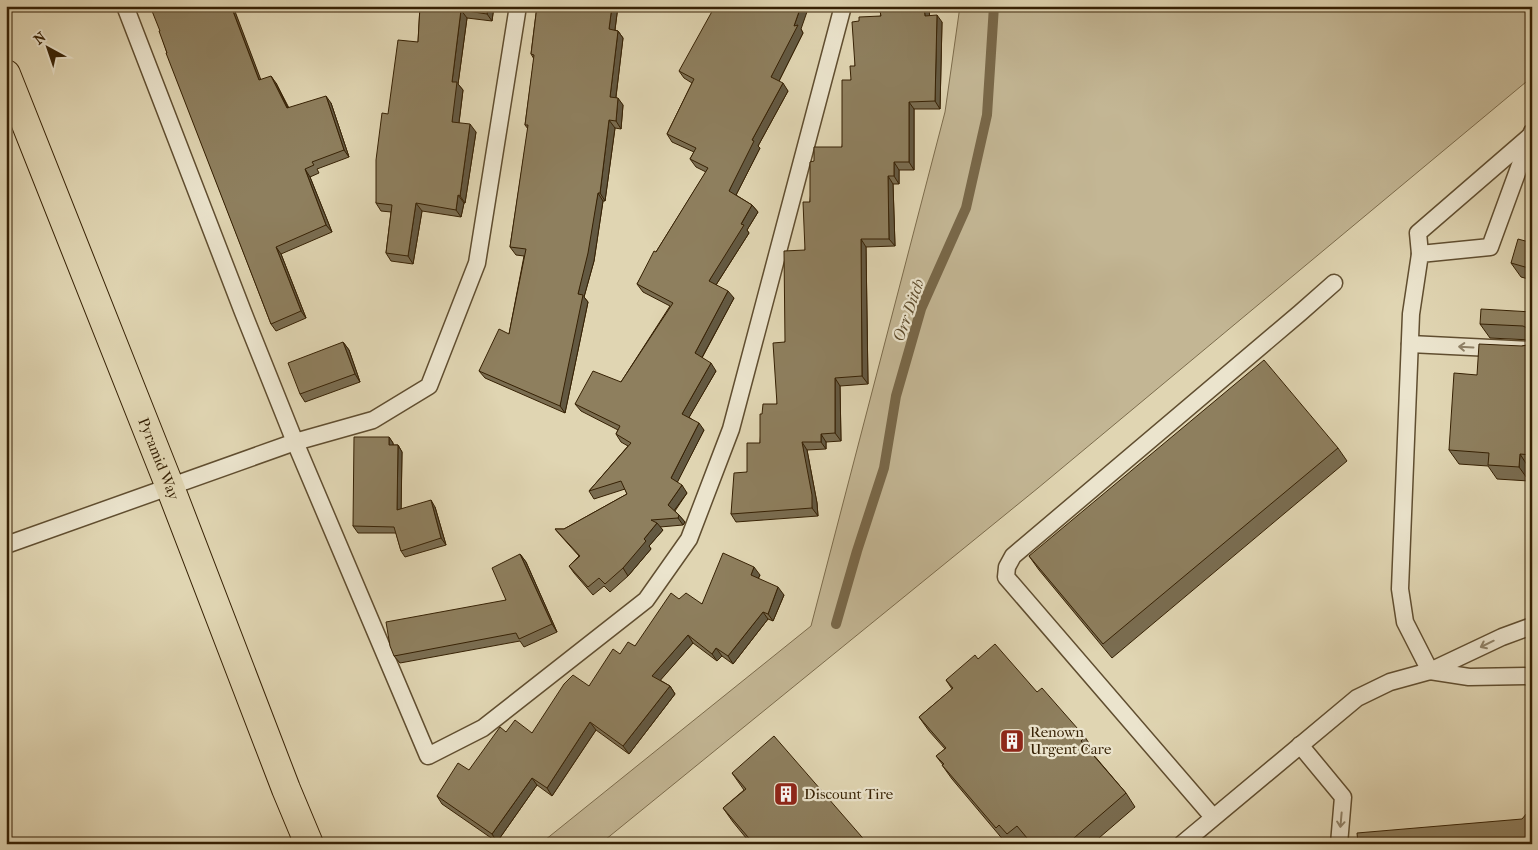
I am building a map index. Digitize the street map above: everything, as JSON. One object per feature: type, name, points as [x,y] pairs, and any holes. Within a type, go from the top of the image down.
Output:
[{"type":"main road","name":"Pyramid Way","points":[[6,74],[309,844]]},
{"type":"lane","points":[[125,6],[243,312],[428,756],[483,728],[646,600],[690,540],[731,429],[843,6]]},
{"type":"lane","points":[[6,544],[296,442],[372,420],[429,386],[477,263],[518,6]]},
{"type":"lane","points":[[1420,254],[1490,246],[1531,133]]},
{"type":"lane","points":[[1430,671],[1405,622],[1400,589],[1411,314],[1420,254],[1418,234],[1531,133]]},
{"type":"lane","points":[[1213,818],[1006,577],[1007,567],[1013,556],[1300,314],[1334,283]]},
{"type":"lane","points":[[1410,344],[1532,350]]},
{"type":"lane","points":[[1182,844],[1356,698],[1390,682],[1430,671],[1502,637],[1532,626]]},
{"type":"lane","points":[[1430,671],[1469,677],[1532,676]]},
{"type":"lane","points":[[1300,745],[1343,797],[1339,844]]},
{"type":"shaded area","points":[[960,6],[1532,6],[1532,77],[1038,488],[600,844],[540,844],[811,626],[945,112]]},
{"type":"building","points":[[150,6],[231,6],[259,80],[271,76],[287,108],[326,96],[344,150],[312,162],[314,165],[305,169],[326,225],[276,247],[301,311],[271,324],[166,53]]},
{"type":"building","points":[[420,6],[488,6],[487,14],[461,10],[452,82],[457,82],[452,122],[470,124],[460,196],[458,195],[456,210],[416,203],[408,256],[386,253],[392,205],[376,203],[376,160],[382,113],[388,114],[398,40],[418,42]]},
{"type":"building","points":[[537,6],[612,6],[609,29],[618,31],[610,97],[618,98],[616,121],[609,120],[600,193],[598,193],[588,253],[578,294],[583,295],[560,406],[479,371],[499,329],[509,334],[526,249],[510,247],[528,125],[525,125],[534,55],[531,54]]},
{"type":"building","points":[[715,6],[801,6],[794,26],[798,25],[771,77],[783,83],[752,140],[754,141],[729,191],[752,205],[741,224],[744,225],[709,281],[728,291],[695,353],[711,363],[682,414],[699,423],[671,478],[682,485],[668,505],[679,515],[678,518],[651,520],[657,523],[644,539],[646,541],[623,568],[605,584],[599,578],[588,587],[569,566],[580,556],[555,529],[564,529],[627,494],[621,481],[589,491],[631,443],[616,434],[620,426],[575,404],[593,371],[621,382],[673,303],[637,284],[654,251],[656,252],[708,168],[690,159],[696,148],[667,134],[694,79],[679,71]]},
{"type":"building","points":[[879,6],[924,6],[925,16],[937,15],[935,101],[909,102],[909,162],[894,162],[894,176],[888,176],[889,239],[861,239],[862,376],[835,378],[835,433],[821,434],[821,442],[802,442],[812,495],[812,508],[731,514],[734,473],[747,472],[747,443],[760,443],[760,414],[762,414],[763,404],[777,404],[773,343],[785,342],[784,251],[805,250],[803,202],[810,202],[810,162],[814,161],[814,147],[842,147],[842,80],[851,80],[850,66],[855,66],[852,22],[859,21],[859,17],[881,16]]},
{"type":"building","points":[[1532,231],[1532,269],[1511,263],[1518,239],[1529,242]]},
{"type":"building","points":[[1481,309],[1532,312],[1532,335],[1531,331],[1523,326],[1480,324]]},
{"type":"building","points":[[1532,339],[1532,455],[1520,454],[1519,467],[1488,465],[1489,453],[1449,450],[1454,373],[1477,375],[1479,344],[1522,346],[1527,345]]},
{"type":"building","points":[[343,342],[355,374],[300,394],[288,363]]},
{"type":"building","points":[[1264,360],[1338,448],[1103,644],[1029,556]]},
{"type":"building","points":[[354,437],[389,437],[389,445],[398,445],[397,510],[431,500],[441,538],[401,551],[394,527],[353,526]]},
{"type":"building","points":[[723,553],[754,567],[751,575],[778,587],[768,614],[763,612],[728,656],[716,648],[712,654],[688,635],[652,676],[670,686],[623,746],[590,722],[547,788],[532,778],[492,834],[437,796],[458,763],[469,770],[500,727],[506,732],[515,720],[532,733],[564,684],[573,675],[589,686],[613,649],[620,654],[628,642],[635,646],[671,593],[679,599],[686,593],[702,604]]},
{"type":"building","points":[[520,554],[552,624],[519,639],[516,633],[394,656],[390,646],[386,622],[506,600],[492,568]]},
{"type":"building","name":"Renown Urgent Care","points":[[995,644],[1037,692],[1042,688],[1085,737],[1081,741],[1126,793],[1067,844],[1032,844],[1017,826],[1007,834],[999,825],[996,828],[942,765],[944,764],[936,756],[946,748],[919,717],[953,688],[946,680],[975,655],[978,659]]},
{"type":"building","name":"Discount Tire","points":[[774,736],[868,844],[754,844],[723,808],[746,789],[732,773]]},
{"type":"building","points":[[1532,807],[1532,844],[1358,844],[1357,833],[1522,819]]},
{"type":"waterway","name":"Orr Ditch","points":[[836,624],[884,468],[896,396],[921,309],[966,208],[987,115],[994,6]]},
{"type":"place","name":"Renown Urgent Care","points":[[1012,741]]},
{"type":"place","name":"Discount Tire","points":[[786,794]]}]
